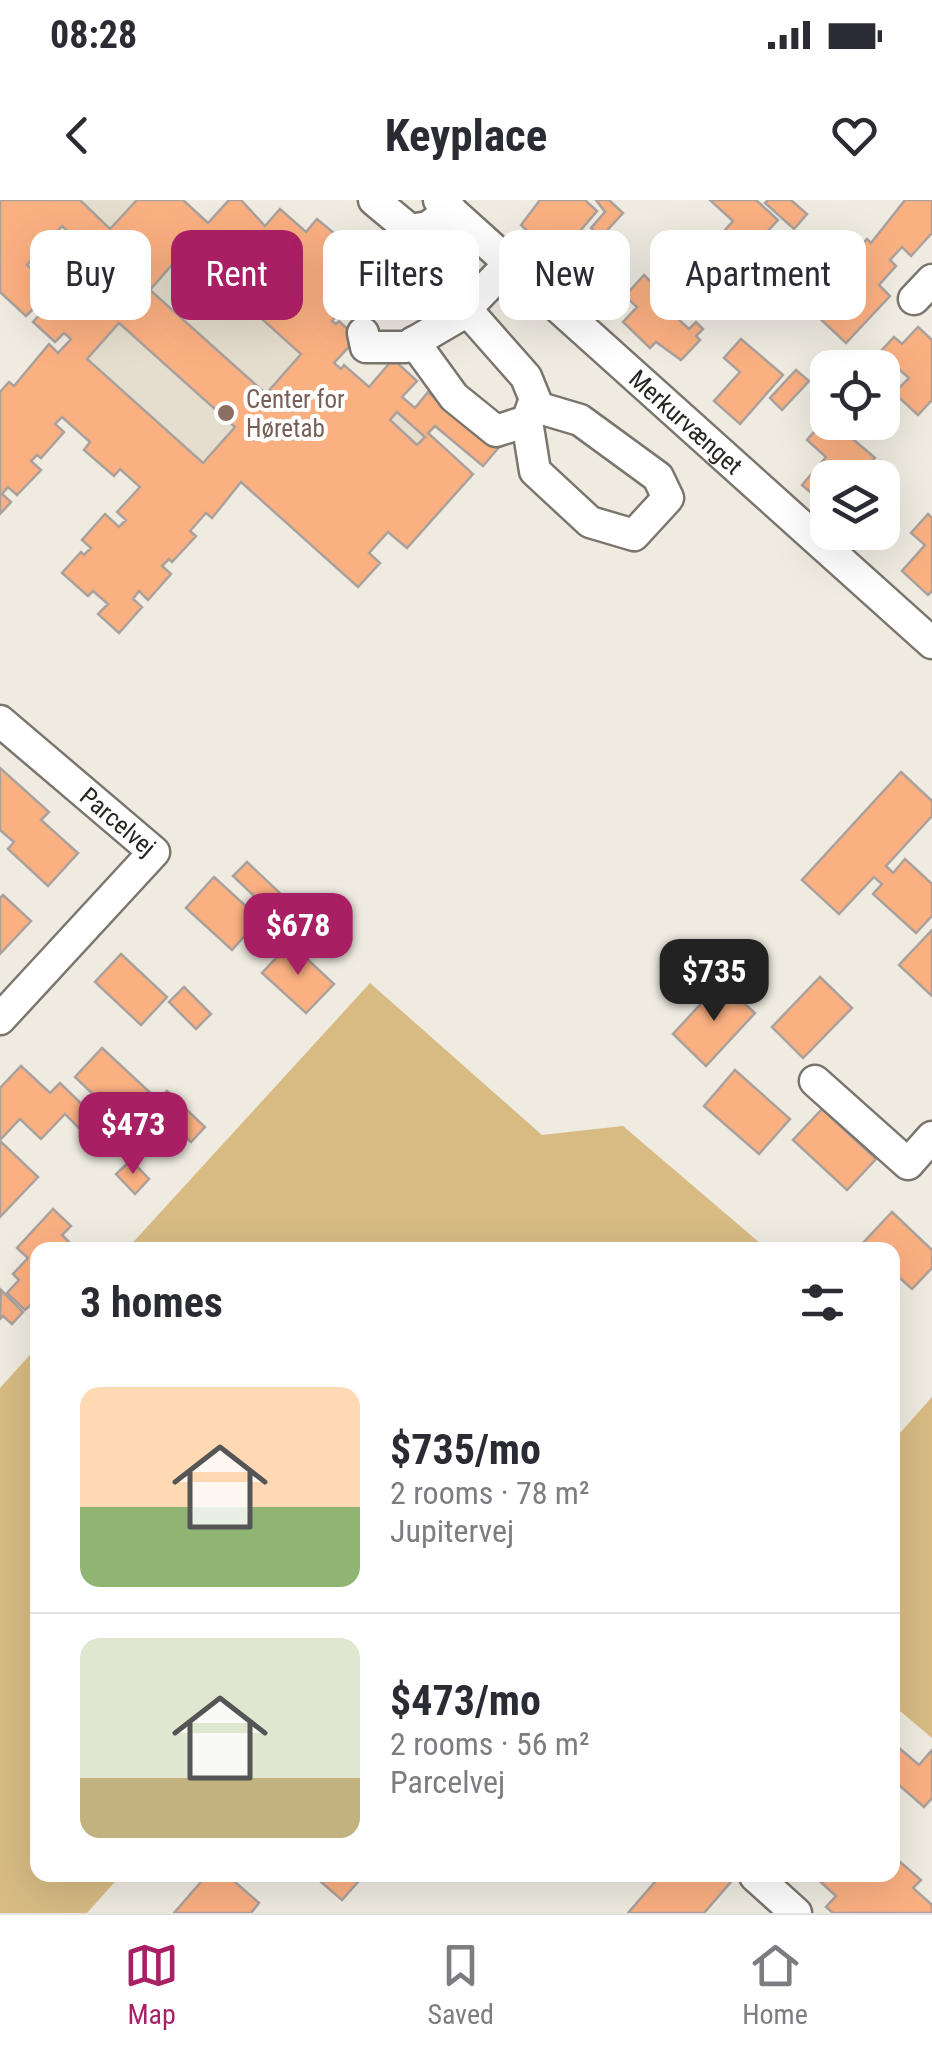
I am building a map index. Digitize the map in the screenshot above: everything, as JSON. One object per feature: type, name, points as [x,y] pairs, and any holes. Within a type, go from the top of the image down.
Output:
[{"type":"street","points":[[374,200],[410,230],[428,227],[445,205]]},
{"type":"street","name":"Merkurvænget","points":[[445,205],[499,253]]},
{"type":"street","points":[[479,295],[499,274]]},
{"type":"street","points":[[364,333],[366,348],[406,346],[449,320]]},
{"type":"street","points":[[414,342],[454,397],[496,431],[530,413],[580,420],[658,477],[668,498],[634,534],[590,522],[535,470],[530,413],[535,399],[526,376],[476,320]]},
{"type":"street","name":"Merkurvænget","points":[[573,320],[932,644]]},
{"type":"street","name":"Parcelvej","points":[[0,721],[154,852],[0,1018]]},
{"type":"street","points":[[814,1081],[908,1164],[932,1137]]},
{"type":"street","points":[[761,1882],[796,1913]]},
{"type":"shaded area","name":"Center for Høretab","points":[[0,200],[183,200],[208,223],[229,200],[241,200],[265,225],[280,209],[305,231],[317,219],[330,230],[323,230],[323,320],[334,320],[335,324],[339,321],[357,338],[335,363],[340,369],[344,365],[369,387],[393,359],[417,381],[403,397],[414,407],[428,392],[468,426],[472,422],[500,446],[483,466],[434,426],[428,434],[473,474],[407,548],[388,532],[369,553],[380,563],[358,587],[241,483],[212,518],[206,514],[191,531],[196,536],[173,562],[168,559],[163,565],[171,574],[148,600],[139,592],[133,598],[142,607],[119,633],[98,614],[107,603],[94,591],[88,596],[62,573],[81,552],[84,555],[90,548],[82,540],[105,514],[119,527],[125,520],[117,512],[139,487],[121,469],[114,476],[84,450],[90,442],[62,417],[55,424],[64,432],[41,458],[37,455],[31,461],[41,470],[17,495],[8,488],[2,494],[11,502],[0,514],[0,392],[9,382],[15,386],[49,344],[58,352],[71,339],[64,333],[55,342],[35,320],[151,320],[151,230],[30,230],[30,312],[26,316],[0,292]]},
{"type":"shaded area","points":[[370,983],[542,1135],[623,1126],[759,1242],[133,1242]]},
{"type":"shaded area","points":[[30,1355],[30,1882],[115,1882],[87,1913],[0,1913],[0,1388]]},
{"type":"shaded area","points":[[932,1397],[932,1738],[900,1711],[900,1433]]},
{"type":"building","name":"Center for Høretab","points":[[0,200],[80,200],[110,229],[137,200],[183,200],[208,223],[229,200],[241,200],[265,226],[280,209],[306,232],[317,219],[330,230],[323,230],[323,320],[336,324],[339,321],[357,338],[334,363],[341,369],[344,365],[369,387],[393,359],[417,381],[402,397],[415,408],[428,392],[468,427],[472,422],[500,446],[483,466],[435,426],[428,433],[473,474],[407,548],[388,532],[369,553],[380,563],[358,587],[241,482],[212,518],[206,513],[190,531],[196,536],[172,562],[169,559],[162,566],[171,574],[148,600],[139,591],[133,599],[142,607],[119,633],[98,614],[108,604],[93,591],[88,596],[62,573],[81,552],[84,555],[91,548],[82,540],[105,514],[119,527],[126,520],[117,512],[140,487],[120,469],[114,476],[84,450],[90,442],[62,417],[55,424],[64,432],[41,458],[37,455],[31,461],[41,470],[17,495],[8,487],[2,494],[11,502],[0,514],[0,392],[9,382],[14,386],[49,344],[58,353],[71,339],[64,333],[55,342],[35,320],[151,320],[151,291],[171,309],[171,320],[183,320],[266,394],[301,354],[263,320],[303,320],[303,230],[171,230],[171,266],[151,289],[151,230],[66,230],[62,226],[58,230],[30,230],[30,312],[26,316],[0,292]],"holes":[[[119,323],[235,427],[203,463],[87,359]],[[397,412],[425,437],[417,445],[390,420]]]},
{"type":"building","points":[[540,200],[585,200],[597,211],[581,230],[526,230],[521,225]]},
{"type":"building","points":[[596,200],[609,200],[623,213],[607,230],[593,230],[591,228],[605,212]]},
{"type":"building","points":[[710,200],[756,200],[778,220],[769,230],[725,230],[733,221]]},
{"type":"building","points":[[791,200],[807,214],[794,229],[765,203]]},
{"type":"building","points":[[905,200],[932,200],[932,233],[911,256],[902,247],[890,260],[896,266],[879,285],[890,296],[846,343],[821,320],[866,320],[866,240],[871,243]]},
{"type":"building","points":[[644,275],[650,281],[650,320],[679,320],[689,329],[696,322],[703,329],[696,336],[700,340],[681,360],[656,342],[650,348],[623,322],[630,320],[637,307],[630,301],[630,290]]},
{"type":"building","points":[[918,327],[932,340],[932,400],[918,415],[900,398],[900,387],[909,378],[900,370],[900,350],[882,350],[894,337],[902,344]]},
{"type":"building","points":[[741,339],[783,375],[740,424],[714,401],[740,372],[724,358]]},
{"type":"building","points":[[796,370],[809,381],[782,410],[770,398]]},
{"type":"building","points":[[810,437],[810,440],[854,440],[875,458],[823,460],[826,457],[807,440]]},
{"type":"building","points":[[810,476],[810,492],[802,485]]},
{"type":"building","points":[[928,514],[932,518],[932,591],[928,595],[902,571],[925,545],[911,533]]},
{"type":"building","points":[[0,768],[49,812],[41,820],[78,853],[48,886],[8,849],[14,842],[0,830]]},
{"type":"building","points":[[901,772],[932,801],[932,816],[886,866],[893,873],[905,859],[932,884],[932,916],[916,933],[873,894],[882,884],[874,877],[839,914],[802,880]]},
{"type":"building","points":[[247,862],[301,913],[287,927],[233,876]]},
{"type":"building","points":[[214,877],[260,919],[232,950],[186,908]]},
{"type":"building","points":[[3,895],[31,921],[0,954],[0,898]]},
{"type":"building","points":[[932,930],[932,996],[899,965]]},
{"type":"building","points":[[290,943],[334,984],[306,1013],[262,973]]},
{"type":"building","points":[[121,954],[167,997],[141,1025],[95,982]]},
{"type":"building","points":[[820,977],[852,1008],[803,1058],[772,1027]]},
{"type":"building","points":[[721,982],[755,1013],[706,1066],[673,1034]]},
{"type":"building","points":[[184,987],[211,1014],[196,1029],[169,1002]]},
{"type":"building","points":[[102,1048],[158,1100],[167,1091],[205,1127],[191,1142],[155,1107],[132,1131],[112,1113],[105,1121],[89,1106],[97,1098],[75,1077]]},
{"type":"building","points":[[21,1066],[50,1093],[60,1083],[93,1115],[80,1129],[65,1114],[41,1139],[20,1119],[0,1140],[0,1088]]},
{"type":"building","points":[[735,1070],[790,1119],[759,1154],[704,1106]]},
{"type":"building","points":[[822,1109],[876,1159],[847,1190],[793,1140]]},
{"type":"building","points":[[0,1141],[38,1177],[0,1217]]},
{"type":"building","points":[[131,1160],[149,1179],[135,1194],[116,1174]]},
{"type":"building","points":[[53,1209],[71,1226],[62,1235],[69,1242],[30,1242],[30,1305],[25,1310],[7,1293],[19,1280],[13,1274],[28,1258],[17,1248]]},
{"type":"building","points":[[892,1212],[932,1250],[932,1268],[912,1289],[900,1278],[900,1242],[864,1242]]},
{"type":"building","points":[[1,1290],[23,1312],[12,1324],[3,1316],[0,1319]]},
{"type":"building","points":[[900,1749],[919,1765],[932,1750],[932,1798],[924,1807],[900,1786]]},
{"type":"building","points":[[900,1862],[921,1880],[913,1888],[932,1905],[932,1913],[833,1913],[826,1907],[836,1896],[821,1882],[900,1882]]},
{"type":"building","points":[[201,1882],[235,1882],[259,1903],[251,1913],[174,1913]]},
{"type":"building","points":[[321,1882],[358,1882],[342,1900]]},
{"type":"building","points":[[655,1882],[731,1882],[704,1913],[628,1913]]},
{"type":"place","name":"Center for Høretab","points":[[226,413]]}]
